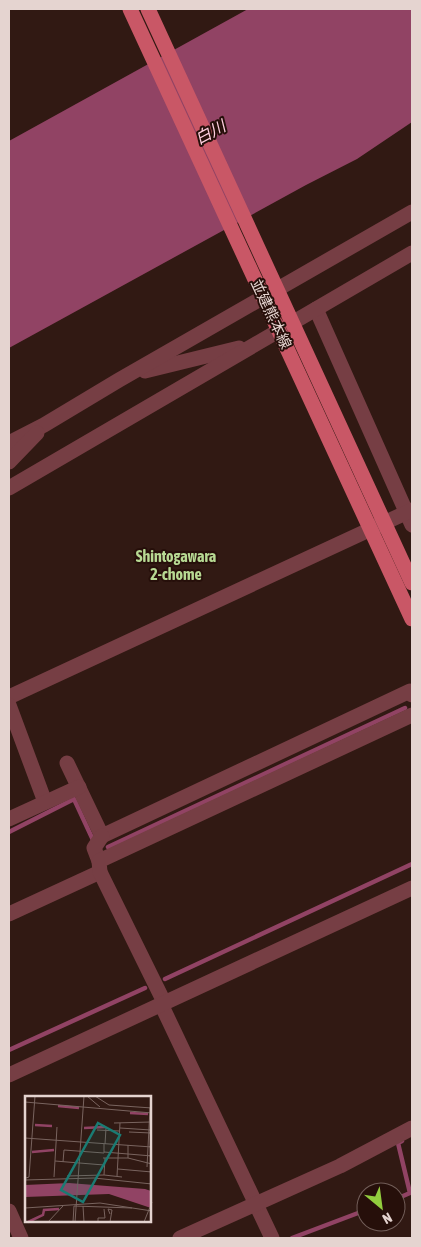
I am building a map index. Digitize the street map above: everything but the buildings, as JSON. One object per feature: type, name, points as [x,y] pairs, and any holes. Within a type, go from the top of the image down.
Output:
[{"type":"main road","name":"並建熊本線","points":[[130,9],[412,619]]},
{"type":"main road","name":"並建熊本線","points":[[148,9],[412,583]]},
{"type":"street","points":[[9,443],[44,425],[127,375],[412,212]]},
{"type":"street","points":[[9,488],[412,253]]},
{"type":"street","points":[[9,697],[410,516],[316,309]]},
{"type":"street","points":[[127,375],[255,344]]},
{"type":"street","points":[[9,462],[44,425]]},
{"type":"street","points":[[272,1238],[162,1003],[100,866],[94,848],[102,836],[410,691],[412,695]]},
{"type":"street","points":[[9,705],[16,745],[45,802]]},
{"type":"street","points":[[9,914],[100,866],[412,715]]},
{"type":"street","points":[[67,763],[102,836]]},
{"type":"street","points":[[9,819],[78,787]]},
{"type":"street","points":[[9,1075],[412,888]]},
{"type":"street","points":[[180,1238],[340,1166],[412,1128]]},
{"type":"street","points":[[9,1211],[21,1238]]},
{"type":"water","name":"白川","points":[[248,9],[412,9],[412,122],[357,159],[9,348],[9,141]]},
{"type":"waterway","points":[[108,847],[405,708]]},
{"type":"waterway","points":[[9,832],[74,799],[93,840]]},
{"type":"waterway","points":[[165,979],[412,864]]},
{"type":"waterway","points":[[9,1050],[145,988]]},
{"type":"waterway","points":[[402,1141],[398,1143],[410,1193],[406,1195]]},
{"type":"waterway","points":[[292,1238],[356,1214]]},
{"type":"district","name":"Shintogawara 2-chome","points":[[176,565]]}]
